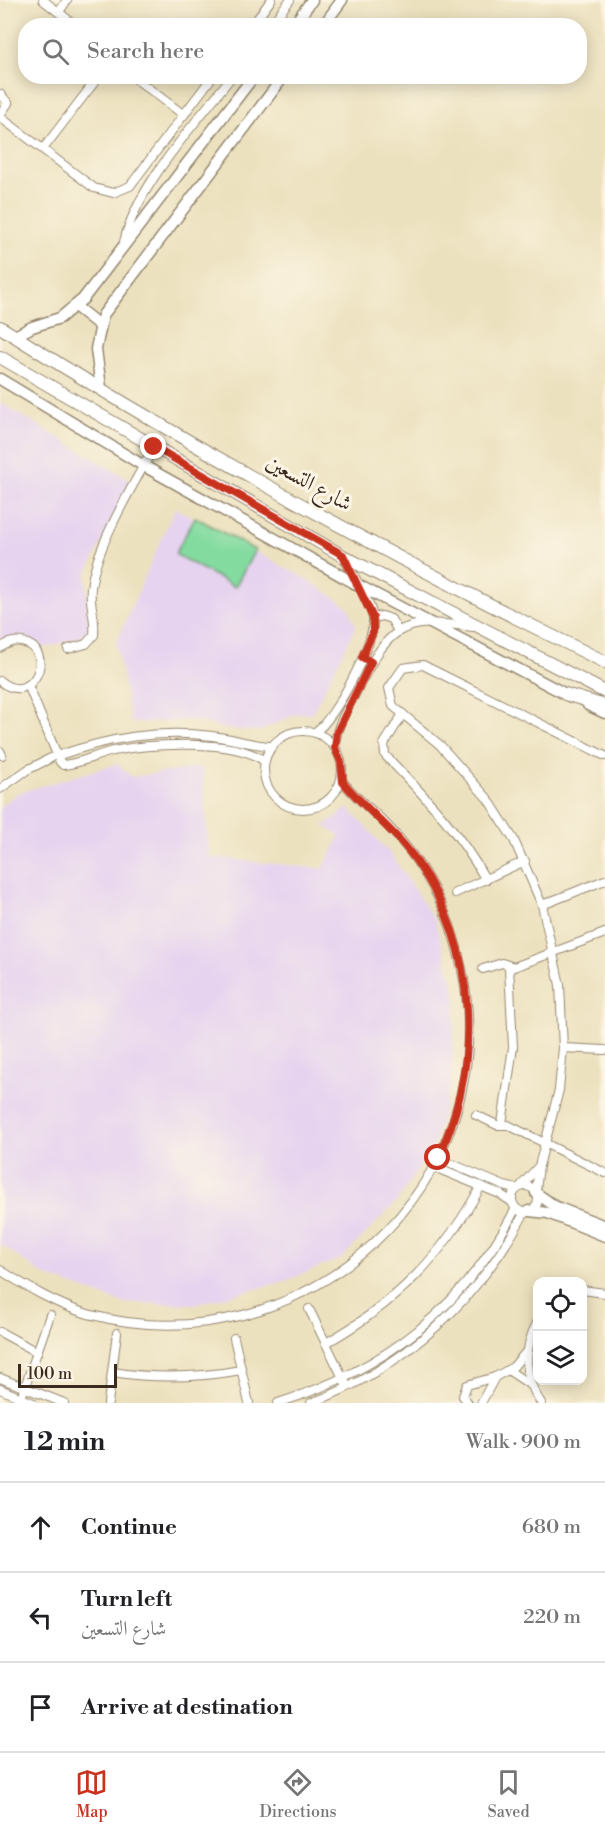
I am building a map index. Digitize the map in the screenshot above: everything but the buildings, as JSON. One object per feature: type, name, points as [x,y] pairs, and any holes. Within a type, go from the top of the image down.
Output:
[{"type":"main road","name":"شارع التسعين","points":[[0,327],[126,405],[354,532],[605,662]]},
{"type":"main road","name":"شارع التسعين","points":[[0,357],[343,555],[477,628],[605,692]]},
{"type":"main road","points":[[565,694],[605,706]]},
{"type":"street","points":[[43,0],[66,18]]},
{"type":"street","points":[[59,12],[67,0]]},
{"type":"street","points":[[258,18],[271,0]]},
{"type":"street","points":[[276,18],[290,0]]},
{"type":"street","points":[[299,18],[312,0]]},
{"type":"street","points":[[329,18],[342,0]]},
{"type":"street","points":[[43,149],[93,84]]},
{"type":"street","points":[[141,84],[184,115]]},
{"type":"street","points":[[0,94],[8,103],[0,116],[94,188],[113,193],[130,186],[207,84]]},
{"type":"street","points":[[123,250],[128,228],[144,193],[226,84]]},
{"type":"street","points":[[15,336],[32,327],[53,322],[75,306],[123,250],[248,84]]},
{"type":"street","points":[[100,388],[96,360],[99,325],[113,301],[278,84]]},
{"type":"street","points":[[75,306],[99,325]]},
{"type":"street","points":[[0,379],[144,466],[356,584],[605,713]]},
{"type":"street","points":[[68,649],[86,644],[94,635],[90,603],[95,570],[112,530],[154,447]]},
{"type":"street","points":[[315,732],[328,721],[373,632],[373,618],[367,601],[356,584],[343,555]]},
{"type":"street","points":[[373,618],[382,616],[391,619],[398,631]]},
{"type":"street","points":[[335,748],[339,728],[371,662],[386,639],[398,631],[431,623],[477,628]]},
{"type":"street","points":[[373,632],[386,639]]},
{"type":"street","points":[[0,648],[10,642],[21,642],[35,650],[39,659],[39,669],[28,685],[14,688],[1,683]]},
{"type":"street","points":[[362,657],[371,662]]},
{"type":"street","points":[[278,1403],[344,1379],[397,1348],[444,1308],[484,1261],[520,1208],[537,1204],[539,1166],[559,1090],[563,1048],[562,1010],[555,953],[543,905],[525,861],[502,819],[474,780],[440,745],[390,700],[391,682],[403,668],[423,665],[605,756]]},
{"type":"street","points":[[28,685],[54,757],[61,764],[65,765],[121,749],[176,744],[235,750],[254,755],[264,761]]},
{"type":"street","points":[[403,714],[384,744],[385,756],[420,789],[450,824],[486,880]]},
{"type":"street","points":[[296,731],[315,732],[335,748],[341,762],[341,778],[337,789],[319,806],[302,809],[285,805],[269,790],[265,781],[264,761],[271,746],[278,739],[296,731]]},
{"type":"street","points":[[0,789],[27,770],[54,757],[100,742],[157,733],[205,735],[271,746]]},
{"type":"street","points":[[0,1270],[30,1288],[87,1314],[133,1322],[168,1324],[204,1323],[239,1317],[306,1293],[337,1274],[368,1250],[416,1197],[450,1132],[465,1068],[468,1022],[462,966],[445,912],[423,871],[401,840],[341,778]]},
{"type":"street","points":[[337,789],[365,805]]},
{"type":"street","points":[[455,893],[525,861]]},
{"type":"street","points":[[543,905],[605,880]]},
{"type":"street","points":[[483,969],[502,963],[509,967],[555,953],[605,933]]},
{"type":"street","points":[[502,1124],[513,1047],[509,967]]},
{"type":"street","points":[[563,1048],[605,1050]]},
{"type":"street","points":[[476,1115],[494,1124],[502,1124],[605,1173]]},
{"type":"street","points":[[436,1162],[520,1208],[548,1213],[605,1236]]},
{"type":"street","points":[[436,1162],[504,1186],[518,1188],[528,1186],[556,1207],[605,1226]]},
{"type":"street","points":[[311,1403],[348,1388],[402,1355],[451,1314],[492,1266],[520,1208],[518,1188],[539,1166]]},
{"type":"street","points":[[326,1343],[374,1314],[416,1277],[453,1234],[481,1186]]},
{"type":"street","points":[[587,1291],[605,1293]]},
{"type":"street","points":[[309,1309],[348,1388]]},
{"type":"street","points":[[21,1398],[50,1315]]},
{"type":"street","points":[[531,1386],[527,1352],[534,1331]]},
{"type":"street","points":[[0,1332],[37,1352]]},
{"type":"street","points":[[108,1403],[117,1333]]},
{"type":"street","points":[[234,1338],[249,1403]]},
{"type":"street","points":[[468,1403],[463,1396],[467,1385],[495,1377],[508,1370],[527,1352]]},
{"type":"street","points":[[112,1372],[181,1378],[241,1370]]},
{"type":"street","points":[[508,1370],[519,1374],[531,1386],[540,1403]]},
{"type":"street","points":[[481,1403],[495,1377]]},
{"type":"street","points":[[0,1378],[64,1403]]},
{"type":"street","points":[[0,1389],[33,1403]]},
{"type":"shaded area","points":[[0,403],[131,481],[86,575],[89,634],[45,648],[24,636],[0,639]]},
{"type":"shaded area","points":[[175,508],[308,580],[348,607],[356,627],[312,713],[296,714],[260,731],[226,729],[192,720],[131,723],[116,643]]},
{"type":"shaded area","points":[[117,764],[132,777],[202,767],[209,857],[323,869],[340,836],[324,826],[348,808],[389,852],[435,921],[456,993],[451,1081],[434,1145],[398,1200],[342,1258],[285,1281],[197,1304],[123,1303],[45,1276],[0,1244],[0,807],[18,793]]},
{"type":"green space","points":[[195,517],[255,550],[235,587],[175,554]]},
{"type":"route","points":[[154,447],[343,555],[356,584],[371,609],[373,632],[362,657],[371,662],[339,728],[335,748],[341,762],[343,782],[401,840],[433,887],[445,912],[462,966],[468,1022],[464,1078],[450,1132],[438,1158]]}]
